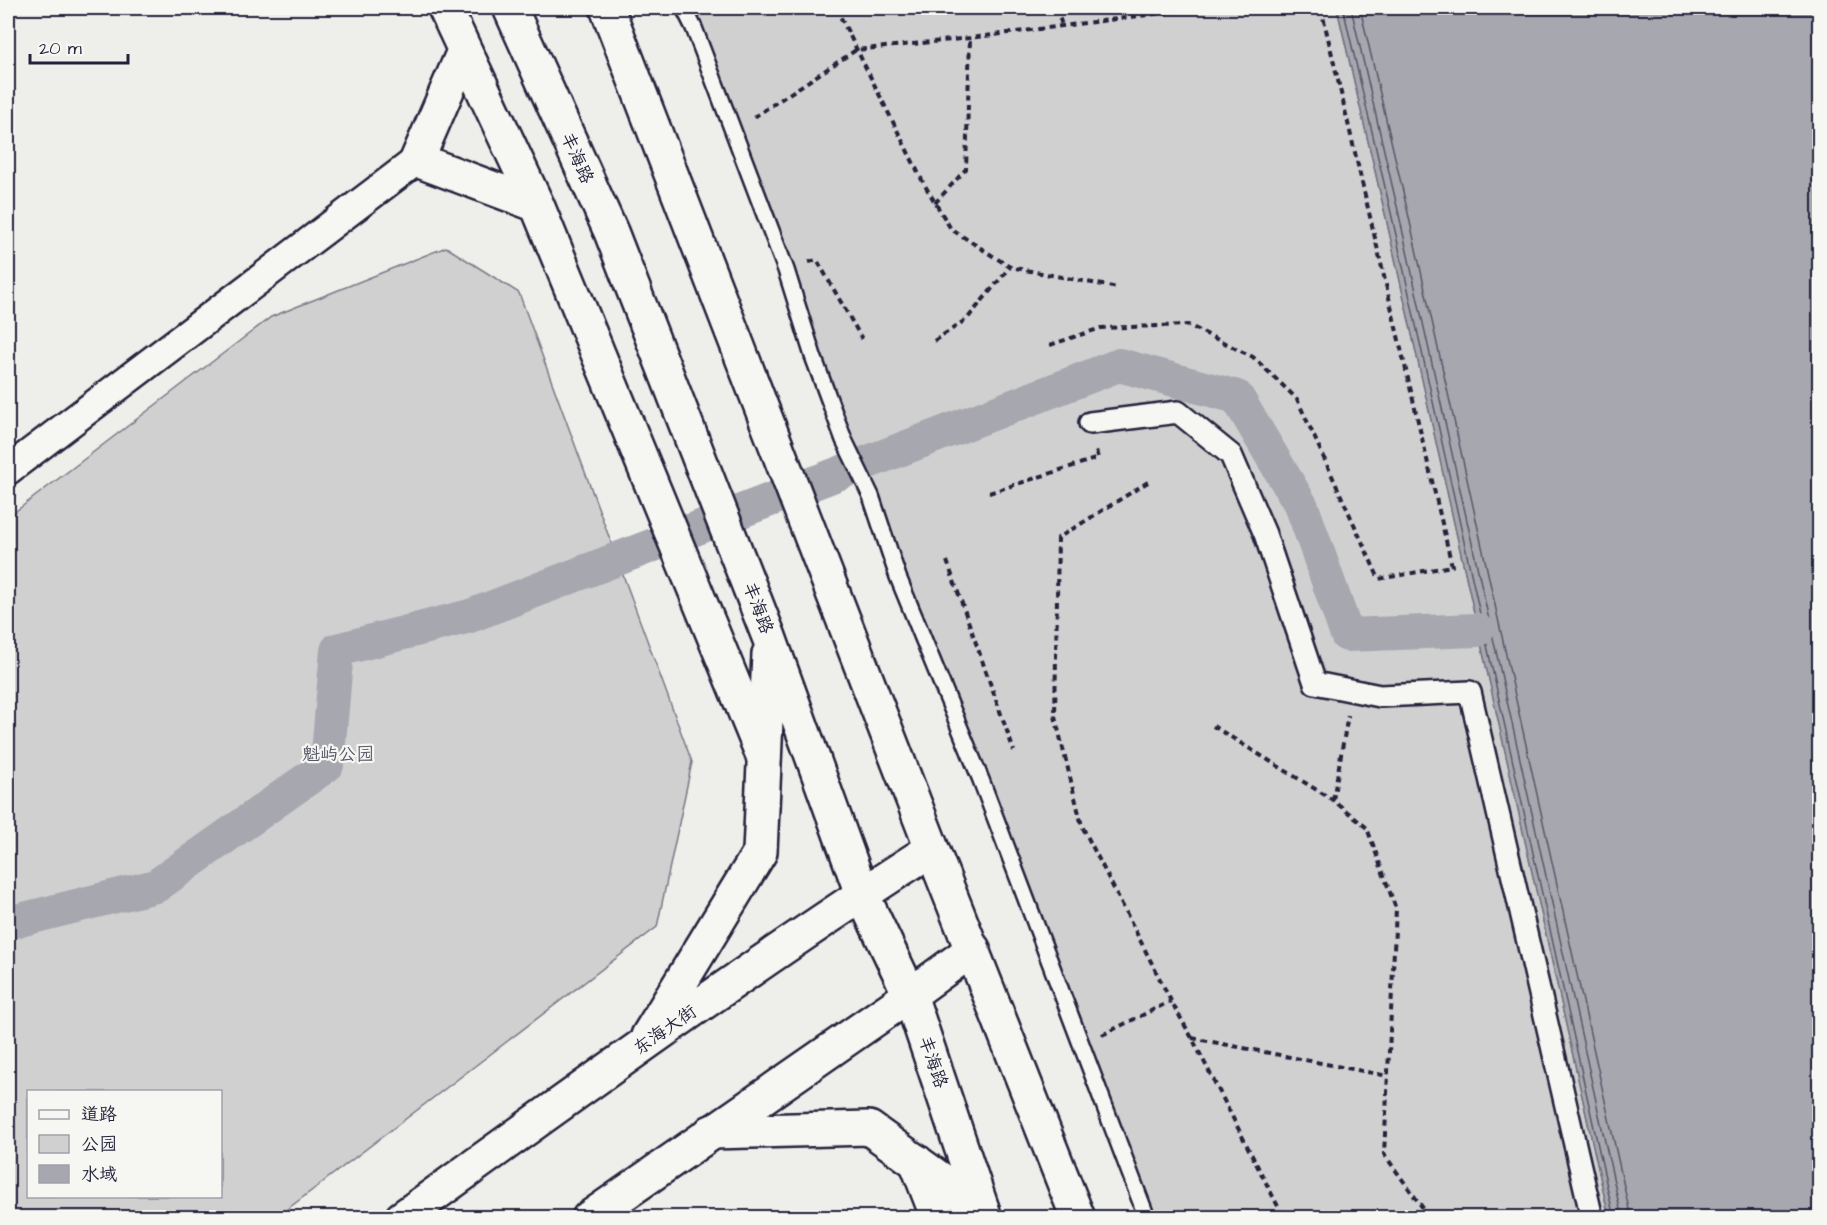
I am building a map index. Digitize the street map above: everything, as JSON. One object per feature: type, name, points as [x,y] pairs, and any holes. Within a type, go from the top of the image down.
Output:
[{"type":"main road","points":[[445,8],[537,205],[764,758]]},
{"type":"main road","name":"丰海路","points":[[510,8],[610,232],[770,637],[862,894],[910,995],[984,1213]]},
{"type":"main road","points":[[607,8],[932,849],[1078,1218]]},
{"type":"main road","points":[[464,51],[417,160],[537,205]]},
{"type":"main road","points":[[642,1046],[760,852],[770,637]]},
{"type":"main road","name":"东海大街","points":[[402,1218],[642,1046],[862,894],[932,849]]},
{"type":"main road","points":[[589,1218],[973,949]]},
{"type":"main road","points":[[711,1132],[869,1128],[984,1213]]},
{"type":"main road","points":[[916,1161],[938,1218]]},
{"type":"street","points":[[8,470],[417,160]]},
{"type":"street","points":[[1089,423],[1178,412],[1231,455],[1265,534],[1315,683],[1380,696],[1470,692],[1592,1218]]},
{"type":"lane","points":[[684,8],[694,28],[786,270],[813,356],[844,440],[871,496],[898,577],[981,780],[1147,1218]]},
{"type":"path","points":[[836,8],[935,203],[951,229],[1010,267],[1118,288]]},
{"type":"path","points":[[1056,8],[1062,25]]},
{"type":"path","points":[[733,130],[856,50],[970,38],[1201,8]]},
{"type":"path","points":[[1050,345],[1101,328],[1188,325],[1253,357],[1297,399],[1379,579],[1452,566],[1321,8]]},
{"type":"path","points":[[935,203],[966,169],[970,38]]},
{"type":"path","points":[[786,270],[817,260],[862,339]]},
{"type":"path","points":[[934,341],[967,319],[1010,267]]},
{"type":"path","points":[[989,493],[1098,458],[1089,423]]},
{"type":"path","points":[[1149,482],[1058,538],[1055,716],[1082,826],[1284,1218]]},
{"type":"path","points":[[947,561],[1014,751]]},
{"type":"path","points":[[1333,800],[1352,691]]},
{"type":"path","points":[[1213,726],[1333,800],[1367,828],[1396,909],[1384,1154],[1430,1218]]},
{"type":"path","points":[[1082,1045],[1171,1001]]},
{"type":"path","points":[[1192,1038],[1388,1076]]},
{"type":"green space","points":[[684,8],[1337,8],[1609,1217],[1147,1217]]},
{"type":"green space","name":"魁屿公园","points":[[446,247],[519,293],[692,762],[657,927],[277,1217],[8,1217],[8,517],[271,317]]},
{"type":"water","points":[[1337,8],[1819,8],[1819,1217],[1609,1217]]},
{"type":"waterway","points":[[8,923],[156,886],[327,765],[337,650],[470,616],[1119,365],[1237,397],[1302,507],[1347,635],[1477,630]]}]
